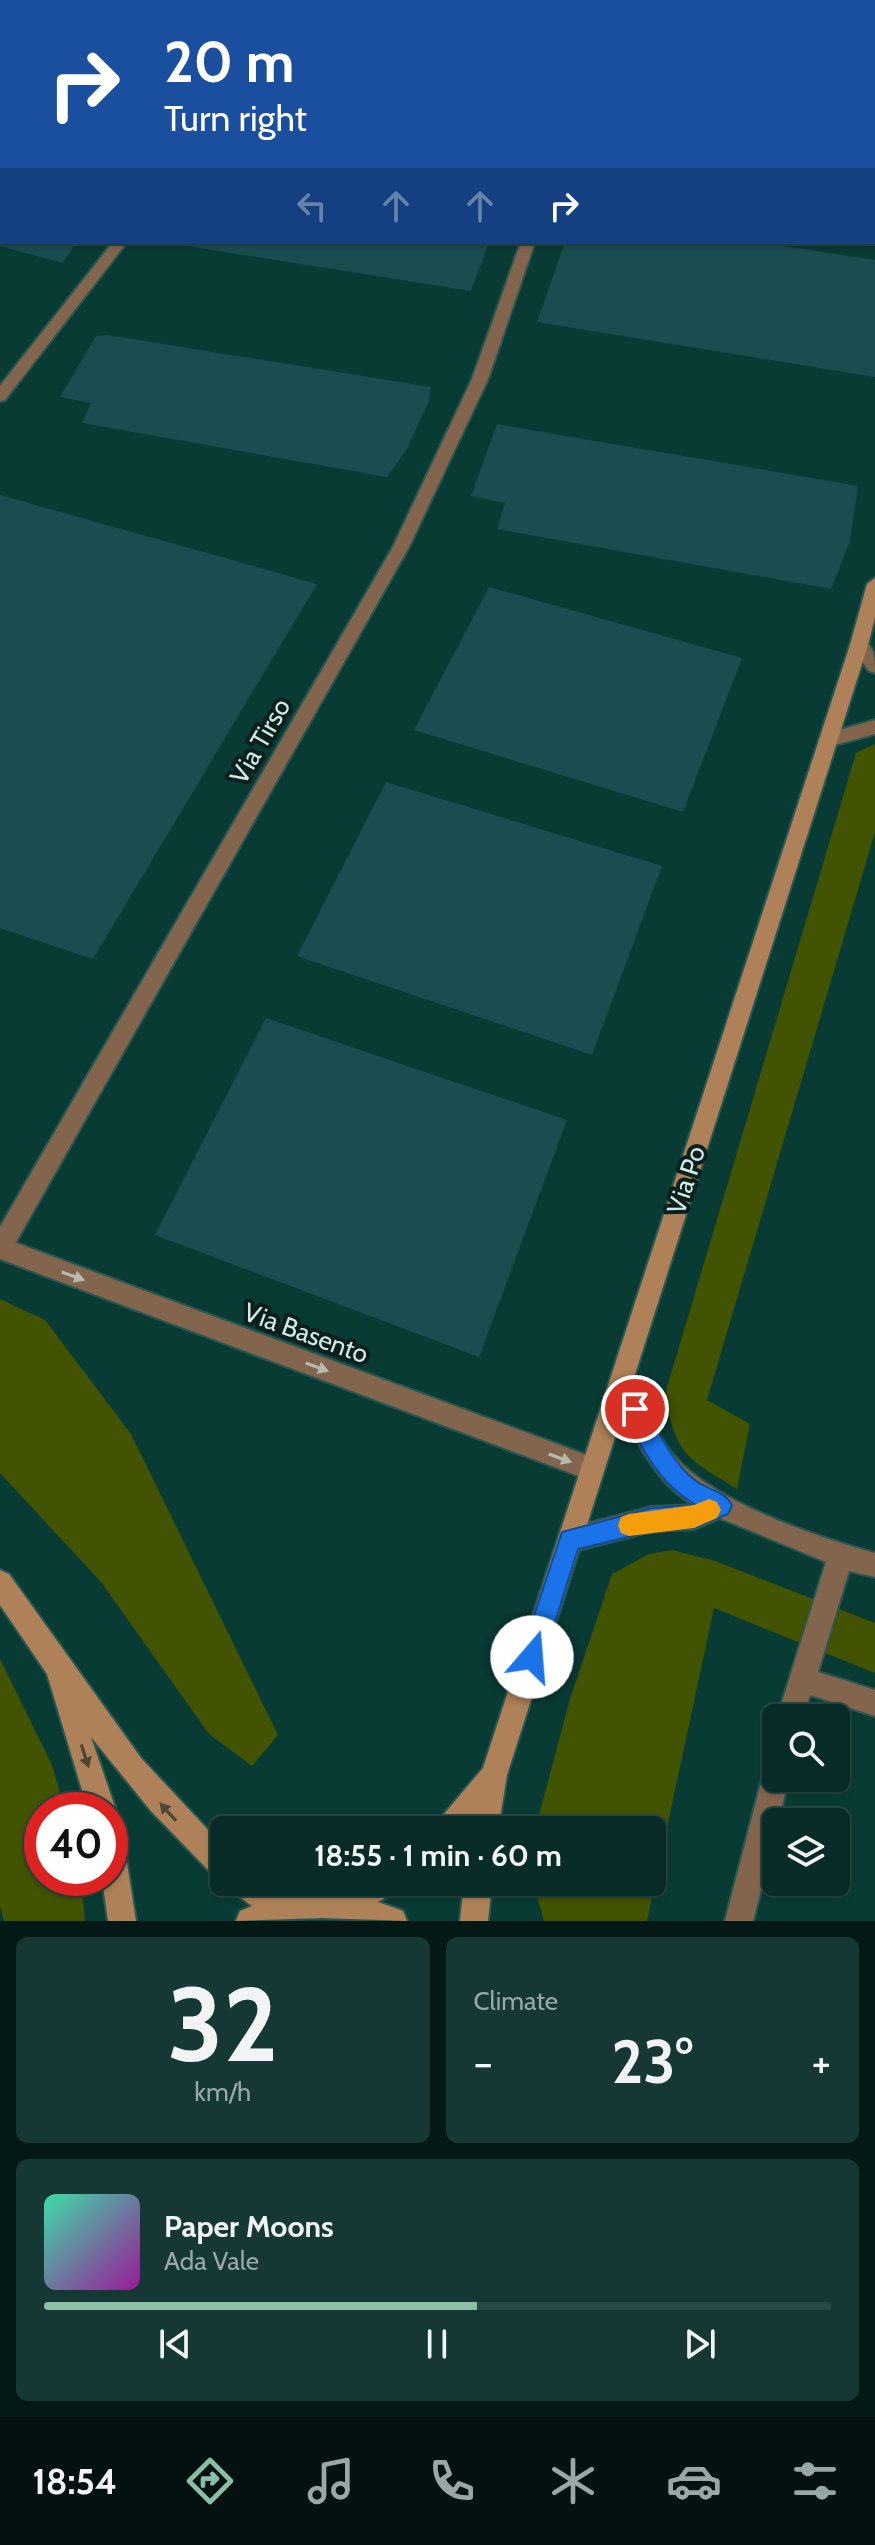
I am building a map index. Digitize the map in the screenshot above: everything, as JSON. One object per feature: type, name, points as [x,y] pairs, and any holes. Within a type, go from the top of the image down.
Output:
[{"type":"street","points":[[0,396],[118,244]]},
{"type":"street","name":"Via Tirso","points":[[0,1248],[401,547],[480,379],[527,244]]},
{"type":"street","name":"Via Po","points":[[487,1816],[494,1775],[859,645],[875,584]]},
{"type":"street","points":[[859,645],[875,666]]},
{"type":"street","points":[[828,740],[875,727]]},
{"type":"street","name":"Via Basento","points":[[0,1248],[592,1469]]},
{"type":"street","points":[[620,1386],[664,1463],[688,1488],[720,1506],[841,1556],[875,1565]]},
{"type":"street","points":[[570,1540],[652,1519],[694,1517],[720,1506]]},
{"type":"street","points":[[794,1704],[841,1556]]},
{"type":"street","points":[[0,1583],[140,1780],[210,1854]]},
{"type":"street","points":[[51,1656],[96,1792]]},
{"type":"street","points":[[800,1679],[875,1703]]},
{"type":"street","name":"Via Po","points":[[460,1816],[494,1775]]},
{"type":"street","points":[[739,1921],[772,1792]]},
{"type":"street","points":[[118,1896],[122,1921]]},
{"type":"street","points":[[261,1896],[277,1908]]},
{"type":"street","points":[[347,1905],[362,1896]]},
{"type":"street","points":[[474,1921],[477,1896]]},
{"type":"street","points":[[250,1921],[277,1908],[312,1902],[347,1905],[393,1921]]},
{"type":"green space","points":[[875,744],[875,832],[707,1400],[750,1424],[737,1489],[686,1453],[674,1431],[665,1394],[856,753]]},
{"type":"green space","points":[[0,1299],[45,1320],[131,1434],[278,1735],[252,1766],[209,1734],[101,1582],[0,1473]]},
{"type":"green space","points":[[672,1550],[715,1561],[875,1623],[875,1673],[714,1608],[666,1832],[666,1816],[539,1816],[570,1699],[612,1574],[649,1554]]},
{"type":"green space","points":[[0,1659],[52,1765],[60,1792],[24,1792],[24,1896],[83,1896],[85,1921],[4,1921],[0,1906]]},
{"type":"green space","points":[[537,1896],[652,1896],[647,1921],[544,1921]]},
{"type":"building","points":[[0,244],[75,244],[63,263]]},
{"type":"building","points":[[175,244],[488,244],[471,291]]},
{"type":"building","points":[[564,244],[770,244],[875,260],[875,377],[537,322]]},
{"type":"building","points":[[107,335],[431,387],[429,401],[407,449],[387,477],[82,423],[91,403],[60,397],[96,336]]},
{"type":"building","points":[[497,424],[858,486],[850,541],[831,589],[497,529],[505,503],[471,496]]},
{"type":"building","points":[[0,495],[317,584],[93,959],[0,928]]},
{"type":"building","points":[[489,587],[742,658],[683,812],[414,730]]},
{"type":"building","points":[[386,782],[662,866],[592,1055],[297,956]]},
{"type":"building","points":[[266,1018],[567,1120],[479,1357],[155,1235]]},
{"type":"slow traffic","points":[[629,1525],[652,1519],[694,1517],[709,1510]]},
{"type":"route","points":[[532,1657],[570,1540],[652,1519],[694,1517],[720,1506],[688,1488],[664,1463],[635,1409]]}]
